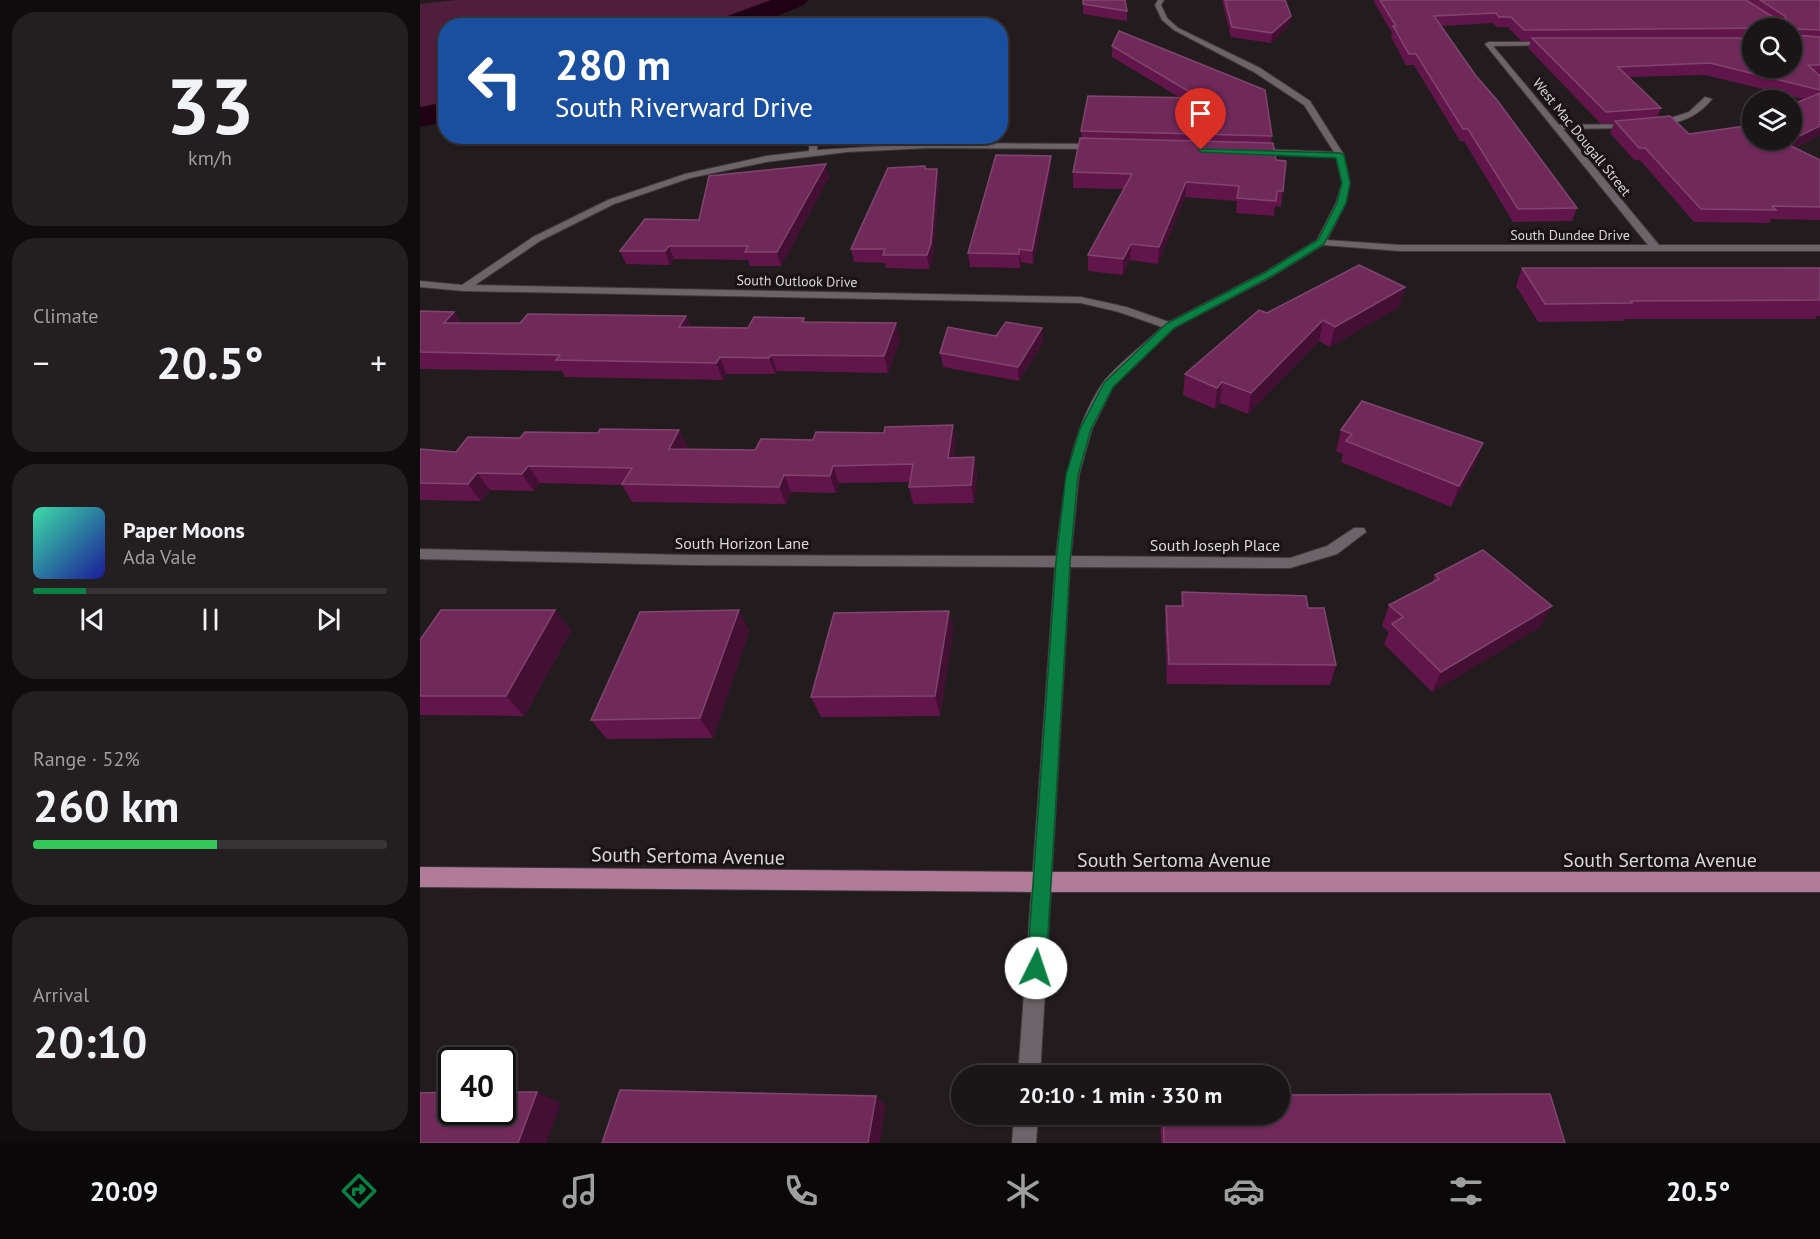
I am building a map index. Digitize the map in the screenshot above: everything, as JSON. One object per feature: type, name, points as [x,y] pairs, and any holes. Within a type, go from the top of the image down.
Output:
[{"type":"main road","name":"South Sertoma Avenue","points":[[420,877],[1042,882],[1820,882]]},
{"type":"street","points":[[1030,1065],[1063,562],[1072,475],[1086,429],[1108,385],[1170,326],[1278,269],[1321,242],[1341,203],[1346,183],[1340,155],[1307,103],[1257,70],[1176,28],[1164,19],[1158,5],[1161,0]]},
{"type":"street","name":"West Mac Dougall Street","points":[[1557,44],[1488,44],[1656,248]]},
{"type":"street","points":[[1557,128],[1632,126],[1670,122],[1692,115],[1708,99]]},
{"type":"street","points":[[813,153],[814,144]]},
{"type":"street","points":[[464,288],[492,266],[542,234],[617,197],[680,176],[721,166],[813,153],[912,145],[1110,147]]},
{"type":"street","points":[[1247,152],[1340,155]]},
{"type":"street","name":"South Dundee Drive","points":[[1321,242],[1399,248],[1820,248]]},
{"type":"street","name":"South Outlook Drive","points":[[420,284],[464,288],[1081,300],[1122,309],[1170,326]]},
{"type":"street","name":"South Joseph Place","points":[[1063,562],[1290,563],[1332,550],[1359,532]]},
{"type":"street","name":"South Horizon Lane","points":[[420,554],[703,561],[1063,562]]},
{"type":"street","points":[[1024,1143],[1025,1125]]},
{"type":"shaded area","points":[[457,0],[795,0],[746,18],[438,18],[438,113],[420,117],[420,4]]},
{"type":"building","points":[[1083,0],[1125,0],[1127,11],[1083,4]]},
{"type":"building","points":[[1225,0],[1285,0],[1291,16],[1272,33],[1232,27]]},
{"type":"building","points":[[1380,0],[1746,0],[1774,18],[1742,18],[1742,28],[1524,30],[1511,17],[1499,17],[1496,13],[1434,16],[1476,76],[1497,100],[1577,208],[1518,209],[1468,129],[1463,129],[1416,54],[1409,54],[1393,26],[1396,26]]},
{"type":"building","points":[[1760,0],[1820,0],[1820,30],[1802,29],[1802,18],[1786,18]]},
{"type":"building","points":[[1119,31],[1265,90],[1272,136],[1081,131],[1088,96],[1200,98],[1112,46]]},
{"type":"building","points":[[1802,36],[1820,37],[1820,65],[1808,65],[1820,76],[1820,90],[1771,78],[1802,78]]},
{"type":"building","points":[[1532,38],[1742,38],[1742,71],[1710,63],[1618,67],[1661,108],[1606,112]]},
{"type":"building","points":[[1820,93],[1820,126],[1802,135],[1802,100]]},
{"type":"building","points":[[1670,116],[1689,134],[1742,126],[1742,150],[1799,150],[1820,160],[1820,207],[1772,206],[1776,210],[1701,209],[1645,148],[1639,148],[1615,121]]},
{"type":"building","points":[[1080,138],[1273,143],[1276,160],[1286,161],[1283,191],[1277,191],[1276,201],[1237,198],[1239,186],[1186,182],[1159,247],[1131,244],[1123,259],[1088,255],[1132,174],[1073,172]]},
{"type":"building","points":[[996,155],[1051,156],[1032,251],[1019,249],[1019,254],[968,253]]},
{"type":"building","points":[[826,164],[777,252],[745,252],[748,246],[669,246],[665,251],[620,251],[645,219],[699,220],[709,176]]},
{"type":"building","points":[[925,166],[925,169],[937,169],[931,243],[927,255],[883,255],[885,249],[851,249],[888,168]]},
{"type":"building","points":[[1359,265],[1405,287],[1335,327],[1323,320],[1251,393],[1222,382],[1217,388],[1185,374],[1259,310],[1267,313]]},
{"type":"building","points":[[1522,268],[1820,268],[1820,300],[1545,304]]},
{"type":"building","points":[[420,311],[454,312],[444,323],[520,323],[528,314],[686,316],[679,327],[748,328],[754,317],[804,318],[802,322],[896,323],[884,356],[720,357],[716,363],[556,360],[560,355],[420,352]]},
{"type":"building","points":[[1006,322],[1042,328],[1018,367],[940,353],[948,327],[996,336]]},
{"type":"building","points":[[1362,401],[1483,443],[1459,486],[1346,441],[1352,434],[1341,430]]},
{"type":"building","points":[[953,425],[948,458],[974,457],[971,485],[909,487],[913,464],[833,466],[830,476],[784,475],[779,487],[622,484],[632,468],[528,466],[522,474],[477,473],[468,484],[420,483],[420,449],[456,452],[468,437],[520,438],[525,432],[598,433],[600,429],[679,430],[669,449],[755,450],[761,439],[813,440],[816,432],[884,433],[885,427]]},
{"type":"building","points":[[1483,550],[1552,606],[1441,672],[1392,624],[1403,617],[1389,605],[1439,579],[1435,575]]},
{"type":"building","points":[[1182,592],[1306,596],[1308,608],[1324,608],[1336,665],[1169,664],[1166,606],[1183,606]]},
{"type":"building","points":[[441,610],[555,610],[506,696],[420,696],[420,640]]},
{"type":"building","points":[[739,610],[700,718],[591,720],[640,612]]},
{"type":"building","points":[[949,611],[935,696],[811,697],[834,613]]},
{"type":"building","points":[[620,1090],[876,1096],[868,1143],[602,1143]]},
{"type":"building","points":[[438,1092],[438,1125],[516,1125],[516,1092],[537,1092],[518,1143],[420,1143],[420,1093]]},
{"type":"building","points":[[1550,1094],[1565,1143],[1164,1143],[1163,1125],[1290,1125],[1290,1095]]},
{"type":"waterway","points":[[748,18],[795,0]]},
{"type":"waterway","points":[[420,117],[438,114]]},
{"type":"route","points":[[1036,968],[1063,562],[1072,475],[1086,429],[1108,385],[1170,326],[1269,274],[1321,242],[1334,220],[1346,183],[1340,155],[1201,150]]}]
